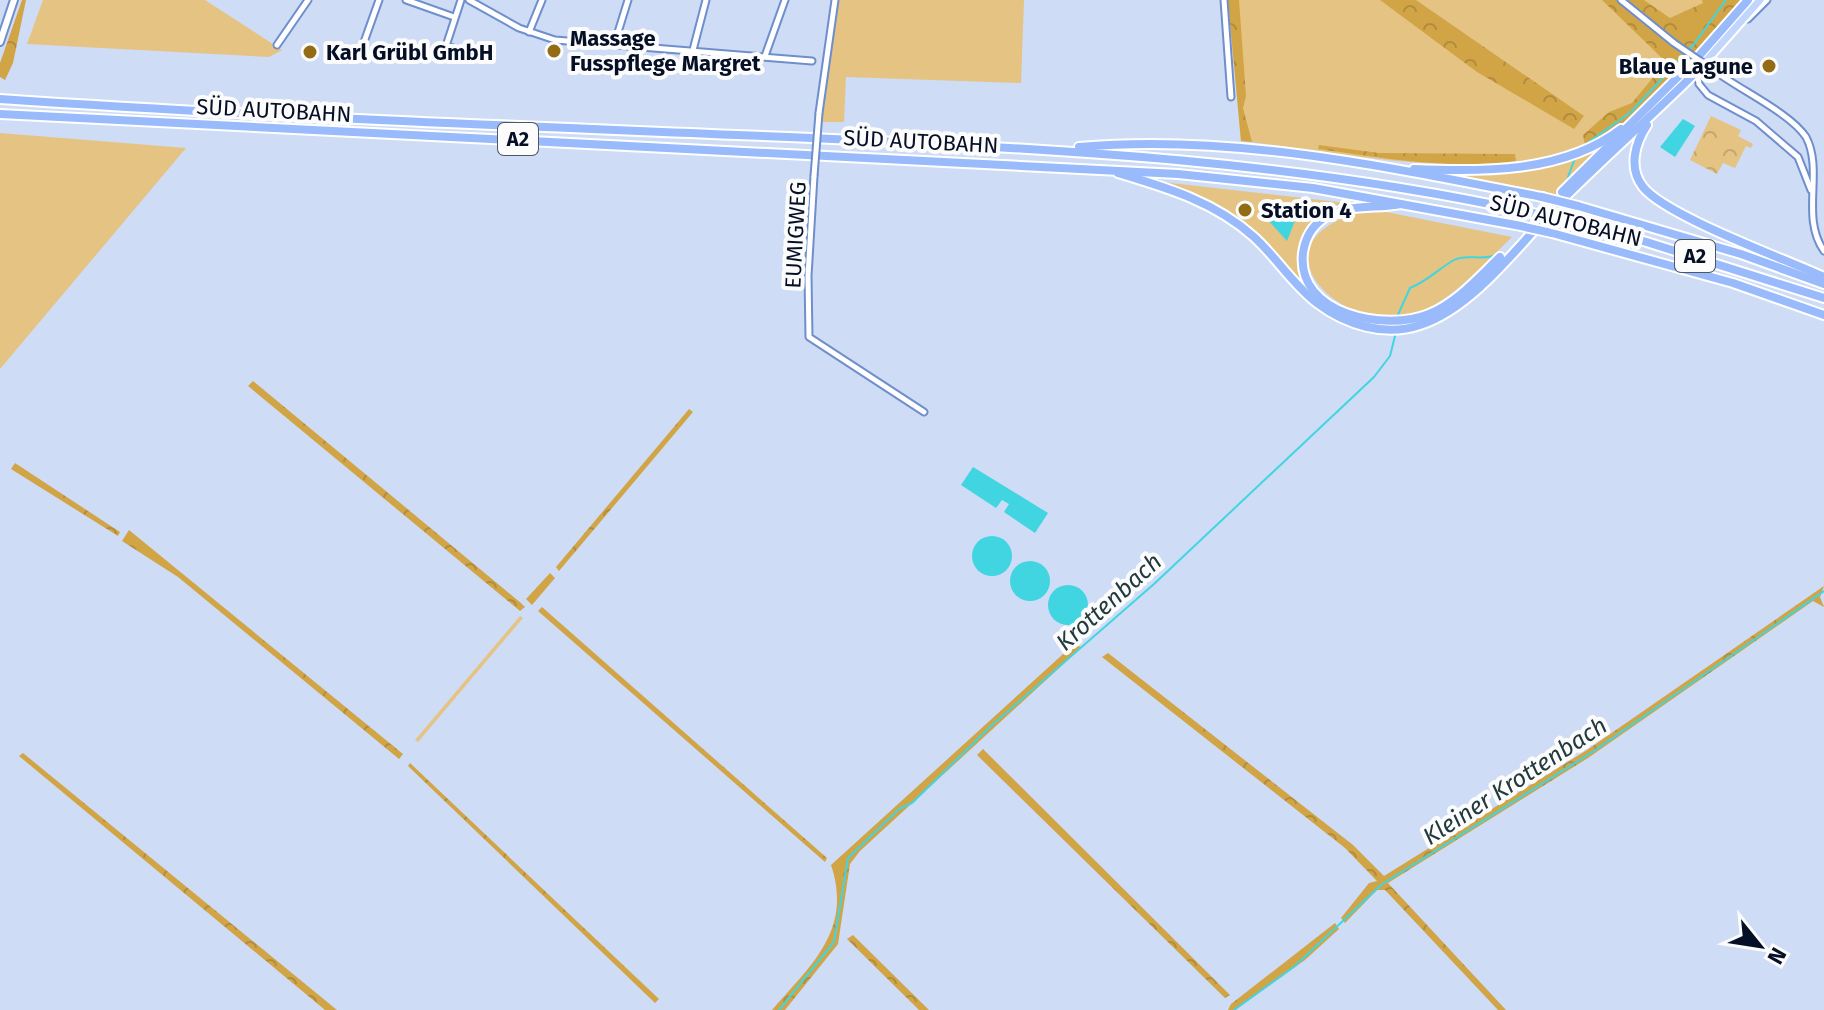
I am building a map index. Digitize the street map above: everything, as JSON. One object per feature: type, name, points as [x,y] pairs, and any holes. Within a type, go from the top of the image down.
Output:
[{"type":"highway","points":[[1409,324],[1460,295],[1649,106],[1748,0]]},
{"type":"highway","points":[[1101,168],[1176,190],[1218,211],[1256,239],[1316,303],[1348,322],[1390,326],[1409,324],[1440,316],[1466,299],[1566,196],[1697,71]]},
{"type":"highway","name":"SÜD AUTOBAHN","points":[[0,99],[1059,149],[1301,172],[1454,195],[1564,220],[1666,247],[1824,298]]},
{"type":"highway","points":[[1392,169],[1487,169],[1568,156],[1614,134],[1649,106]]},
{"type":"highway","points":[[1663,106],[1645,127],[1634,156],[1641,185],[1651,196],[1688,217],[1824,277]]},
{"type":"highway","name":"SÜD AUTOBAHN","points":[[0,114],[1101,168],[1313,188],[1407,203],[1552,233],[1719,279],[1824,315]]},
{"type":"highway","points":[[1059,149],[1104,145],[1205,146],[1392,169],[1578,206],[1727,250],[1824,284]]},
{"type":"highway","points":[[1390,326],[1350,315],[1321,297],[1304,272],[1304,244],[1323,219],[1339,211],[1407,203]]},
{"type":"main road","points":[[1697,71],[1760,0]]},
{"type":"street","points":[[0,42],[14,0]]},
{"type":"street","points":[[277,45],[308,0]]},
{"type":"street","points":[[365,42],[379,0]]},
{"type":"street","points":[[406,0],[454,17]]},
{"type":"street","points":[[457,49],[446,46],[461,0]]},
{"type":"street","points":[[469,0],[529,32],[555,40],[615,42],[812,61]]},
{"type":"street","points":[[529,32],[542,0]]},
{"type":"street","points":[[615,42],[628,0]]},
{"type":"street","points":[[693,50],[706,0]]},
{"type":"street","points":[[765,56],[785,0]]},
{"type":"street","name":"EUMIGWEG","points":[[835,0],[819,113],[814,176],[808,276],[809,337],[924,412]]},
{"type":"street","points":[[1224,0],[1231,97]]},
{"type":"street","points":[[1621,0],[1674,43],[1795,126],[1807,140],[1813,155],[1813,228],[1824,251]]},
{"type":"street","points":[[1735,30],[1767,0]]},
{"type":"street","points":[[1697,71],[1699,84],[1708,95],[1756,121],[1798,157],[1813,194]]},
{"type":"green space","points":[[22,0],[26,0],[13,63],[5,80],[0,77],[0,63]]},
{"type":"green space","points":[[43,0],[205,0],[282,50],[269,57],[27,44]]},
{"type":"green space","points":[[838,0],[1024,0],[1021,83],[846,77],[844,122],[822,122],[828,47]]},
{"type":"green space","points":[[1228,0],[1742,0],[1675,77],[1619,128],[1560,155],[1471,165],[1374,158],[1241,141]]},
{"type":"green space","points":[[1228,0],[1239,0],[1246,96],[1243,108],[1252,142],[1241,141]]},
{"type":"green space","points":[[1380,0],[1416,0],[1584,116],[1574,129],[1477,72]]},
{"type":"green space","points":[[1602,0],[1644,0],[1670,18],[1703,3],[1702,0],[1742,0],[1690,62],[1651,102],[1608,134],[1585,146],[1583,135],[1609,112],[1632,103],[1666,62]]},
{"type":"green space","points":[[1711,116],[1741,130],[1738,136],[1753,144],[1751,148],[1746,146],[1735,168],[1723,163],[1717,174],[1690,160]]},
{"type":"green space","points":[[0,133],[186,148],[0,369]]},
{"type":"green space","points":[[1606,143],[1556,195],[1447,173],[1506,171]]},
{"type":"green space","points":[[1319,145],[1379,153],[1515,154],[1516,161],[1466,164],[1417,162],[1318,149]]},
{"type":"green space","points":[[1162,182],[1355,204],[1334,210],[1320,221],[1300,256],[1316,299],[1258,237],[1213,203]]},
{"type":"green space","points":[[1360,212],[1386,212],[1512,237],[1439,302],[1411,316],[1386,319],[1361,313],[1337,301],[1319,285],[1309,265],[1310,246],[1326,227]]},
{"type":"green space","points":[[253,381],[525,607],[520,611],[248,386]]},
{"type":"green space","points":[[689,409],[693,412],[559,571],[556,567]]},
{"type":"green space","points":[[15,463],[120,532],[118,536],[11,469]]},
{"type":"green space","points":[[129,530],[403,754],[399,759],[178,577],[122,541]]},
{"type":"green space","points":[[550,573],[555,578],[532,605],[526,599]]},
{"type":"green space","points":[[1824,586],[1820,597],[1824,607],[1813,601],[1588,758],[1388,883],[1506,1010],[1498,1010],[1385,890],[1377,890],[1345,923],[1341,918],[1369,883],[1377,881],[1345,848],[1102,657],[1108,653],[1353,845],[1384,876],[1587,750]]},
{"type":"green space","points":[[542,607],[827,858],[825,862],[538,611]]},
{"type":"green space","points":[[520,616],[523,618],[418,742],[415,740]]},
{"type":"green space","points":[[1073,645],[1082,647],[860,851],[850,864],[838,944],[785,1010],[772,1010],[814,961],[832,928],[837,909],[831,865]]},
{"type":"green space","points":[[983,749],[1230,995],[1225,998],[977,755]]},
{"type":"green space","points":[[23,753],[337,1010],[325,1010],[19,756]]},
{"type":"green space","points":[[410,763],[659,999],[655,1003],[408,766]]},
{"type":"green space","points":[[1335,923],[1339,929],[1305,960],[1235,1010],[1228,1010],[1231,1004]]},
{"type":"green space","points":[[853,935],[929,1010],[919,1010],[847,939]]},
{"type":"shaded area","points":[[1683,119],[1695,126],[1675,157],[1660,147]]},
{"type":"shaded area","points":[[1258,209],[1296,218],[1287,241]]},
{"type":"shaded area","points":[[973,467],[1048,513],[1035,533],[1004,512],[1009,504],[1002,500],[996,508],[961,485]]},
{"type":"shaded area","points":[[992,536],[1006,542],[1012,556],[1006,570],[992,576],[978,570],[972,556],[978,542]]},
{"type":"shaded area","points":[[1030,561],[1044,567],[1050,581],[1044,595],[1030,601],[1016,595],[1010,581],[1016,567]]},
{"type":"shaded area","points":[[1068,585],[1082,591],[1088,605],[1082,619],[1068,625],[1054,619],[1048,605],[1054,591]]},
{"type":"waterway","name":"Krottenbach","points":[[1583,146],[1631,112],[1694,44],[1726,0]]},
{"type":"waterway","name":"Krottenbach","points":[[1568,177],[1575,158]]},
{"type":"waterway","name":"Krottenbach","points":[[1397,317],[1410,288],[1458,258],[1493,256]]},
{"type":"waterway","name":"Krottenbach","points":[[779,1010],[834,942],[848,858],[899,809],[912,803],[991,726],[1154,584],[1374,377],[1390,356],[1396,332]]},
{"type":"waterway","name":"Kleiner Krottenbach","points":[[1234,1010],[1295,966],[1381,885],[1594,751],[1824,591]]},
{"type":"place","name":"Massage Fusspflege Margret","points":[[554,51]]},
{"type":"place","name":"Karl Grübl GmbH","points":[[310,52]]},
{"type":"place","name":"Blaue Lagune","points":[[1769,66]]},
{"type":"place","name":"Station 4","points":[[1245,210]]}]
